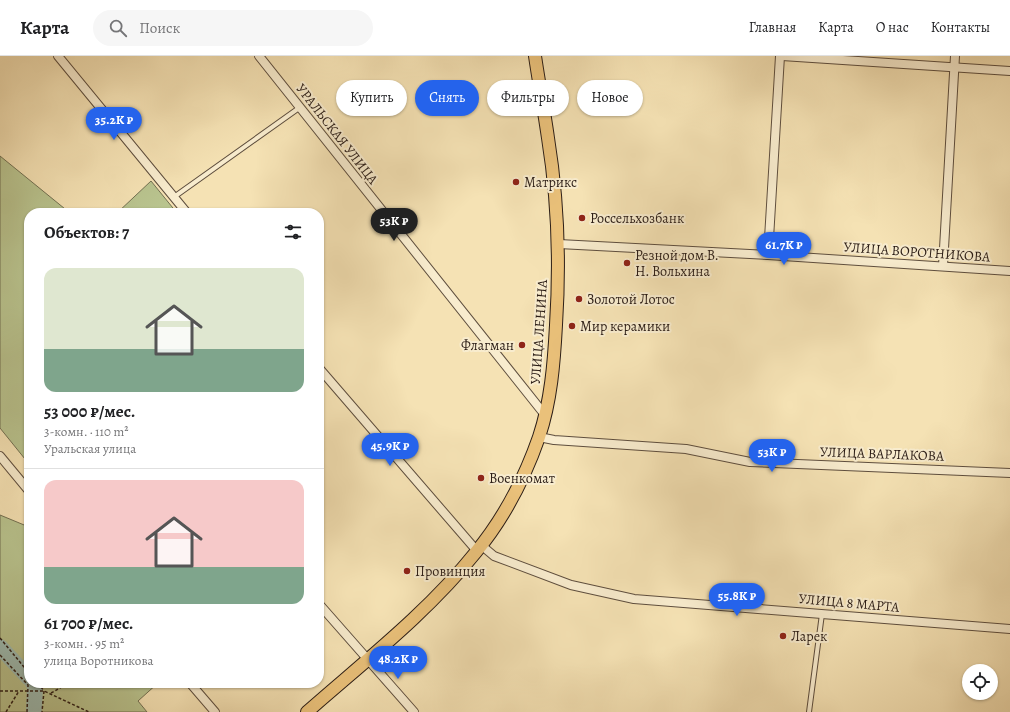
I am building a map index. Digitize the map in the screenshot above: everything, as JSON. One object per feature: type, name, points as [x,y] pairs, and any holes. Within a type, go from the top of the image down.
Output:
[{"type":"main road","name":"УЛИЦА ЛЕНИНА","points":[[307,712],[367,660],[434,598],[479,548],[506,509],[524,474],[539,437],[554,370],[559,244],[548,138],[535,56]]},
{"type":"street","points":[[58,56],[182,208]]},
{"type":"street","name":"УРАЛЬСКАЯ УЛИЦА","points":[[259,56],[545,415]]},
{"type":"street","points":[[768,255],[781,56],[1010,71]]},
{"type":"street","points":[[943,266],[955,56]]},
{"type":"street","name":"УЛИЦА ВОРОТНИКОВА","points":[[559,244],[768,255],[1010,271]]},
{"type":"street","name":"УЛИЦА 8 МАРТА","points":[[324,374],[479,548],[494,556],[570,585],[634,599],[1010,629]]},
{"type":"street","name":"УЛИЦА ВАРЛАКОВА","points":[[539,437],[554,440],[686,449],[750,462],[1010,473]]},
{"type":"street","points":[[0,456],[24,485]]},
{"type":"street","points":[[324,610],[414,712]]},
{"type":"street","points":[[194,688],[215,712]]},
{"type":"lane","points":[[174,198],[299,108]]},
{"type":"lane","points":[[809,712],[822,614]]},
{"type":"path","points":[[0,638],[24,667]]},
{"type":"path","points":[[0,655],[24,681]]},
{"type":"path","points":[[42,688],[44,691],[42,712]]},
{"type":"path","points":[[51,693],[60,688]]},
{"type":"path","points":[[27,712],[28,690]]},
{"type":"path","points":[[0,691],[44,691],[51,693],[88,712]]},
{"type":"path","points":[[6,712],[19,691]]},
{"type":"green space","points":[[0,156],[64,208],[24,208],[24,458],[0,428]]},
{"type":"green space","points":[[151,181],[173,208],[122,208]]},
{"type":"green space","points":[[0,515],[24,525],[24,688],[152,688],[138,701],[147,712],[0,712]]},
{"type":"waterway","points":[[0,647],[24,673]]},
{"type":"waterway","points":[[34,712],[35,688]]},
{"type":"place","name":"Матрикс","points":[[516,182]]},
{"type":"place","name":"Россельхозбанк","points":[[582,218]]},
{"type":"place","name":"Резной дом В. Н. Вольхина","points":[[627,263]]},
{"type":"place","name":"Золотой Лотос","points":[[579,299]]},
{"type":"place","name":"Мир керамики","points":[[572,326]]},
{"type":"place","name":"Флагман","points":[[522,345]]},
{"type":"place","name":"Военкомат","points":[[481,478]]},
{"type":"place","name":"Провинция","points":[[407,571]]},
{"type":"place","name":"Ларек","points":[[783,636]]}]
